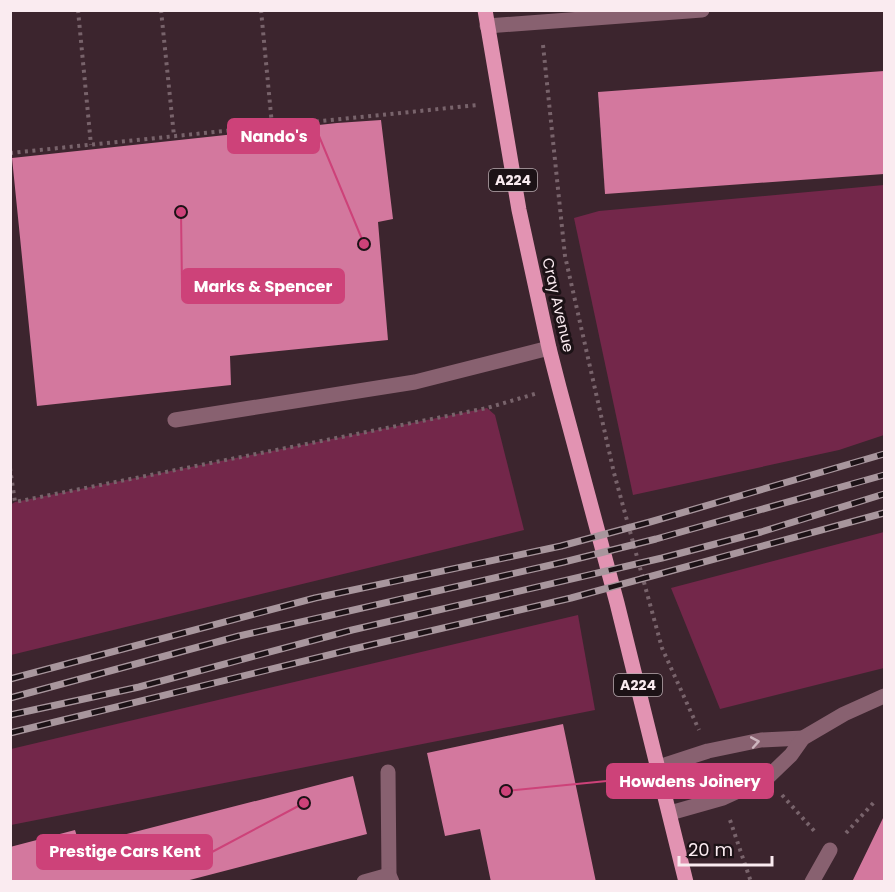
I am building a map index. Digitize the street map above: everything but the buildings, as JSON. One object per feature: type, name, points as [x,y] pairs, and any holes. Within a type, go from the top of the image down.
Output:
[{"type":"main road","name":"Cray Avenue","points":[[485,10],[519,210],[549,348],[659,768]]},
{"type":"main road","name":"A224","points":[[659,768],[686,882]]},
{"type":"street","points":[[487,26],[702,10]]},
{"type":"street","points":[[175,420],[415,382],[549,348]]},
{"type":"street","points":[[670,813],[723,798],[755,785],[767,778],[803,738],[843,714],[885,696]]},
{"type":"street","points":[[659,768],[708,751],[761,740],[803,738]]},
{"type":"street","points":[[364,882],[390,878],[388,772]]},
{"type":"street","points":[[812,882],[830,850]]},
{"type":"path","points":[[78,10],[91,145]]},
{"type":"path","points":[[161,10],[174,136]]},
{"type":"path","points":[[261,10],[272,125]]},
{"type":"path","points":[[541,23],[565,256],[614,473],[662,648],[703,738]]},
{"type":"path","points":[[10,153],[500,103]]},
{"type":"path","points":[[10,468],[15,502],[487,408],[558,387]]},
{"type":"path","points":[[767,778],[830,850],[876,800]]},
{"type":"path","points":[[729,816],[751,882]]},
{"type":"shaded area","points":[[884,185],[884,435],[839,450],[633,495],[574,218],[599,211]]},
{"type":"shaded area","points":[[487,408],[495,415],[524,530],[11,655],[10,505],[15,502]]},
{"type":"shaded area","points":[[884,532],[884,668],[720,709],[671,588]]},
{"type":"shaded area","points":[[578,615],[595,710],[11,825],[11,749]]},
{"type":"railway","points":[[10,679],[315,598],[561,546],[884,454]]},
{"type":"railway","points":[[10,698],[239,636],[656,539],[884,475]]},
{"type":"railway","points":[[10,715],[139,687],[352,630],[662,558],[761,532],[884,494]]},
{"type":"railway","points":[[10,733],[571,598],[884,513]]},
{"type":"place","name":"Marks & Spencer","points":[[181,212]]},
{"type":"place","name":"Nando's","points":[[364,244]]},
{"type":"place","name":"Howdens Joinery","points":[[506,791]]},
{"type":"place","name":"Prestige Cars Kent","points":[[304,803]]}]
